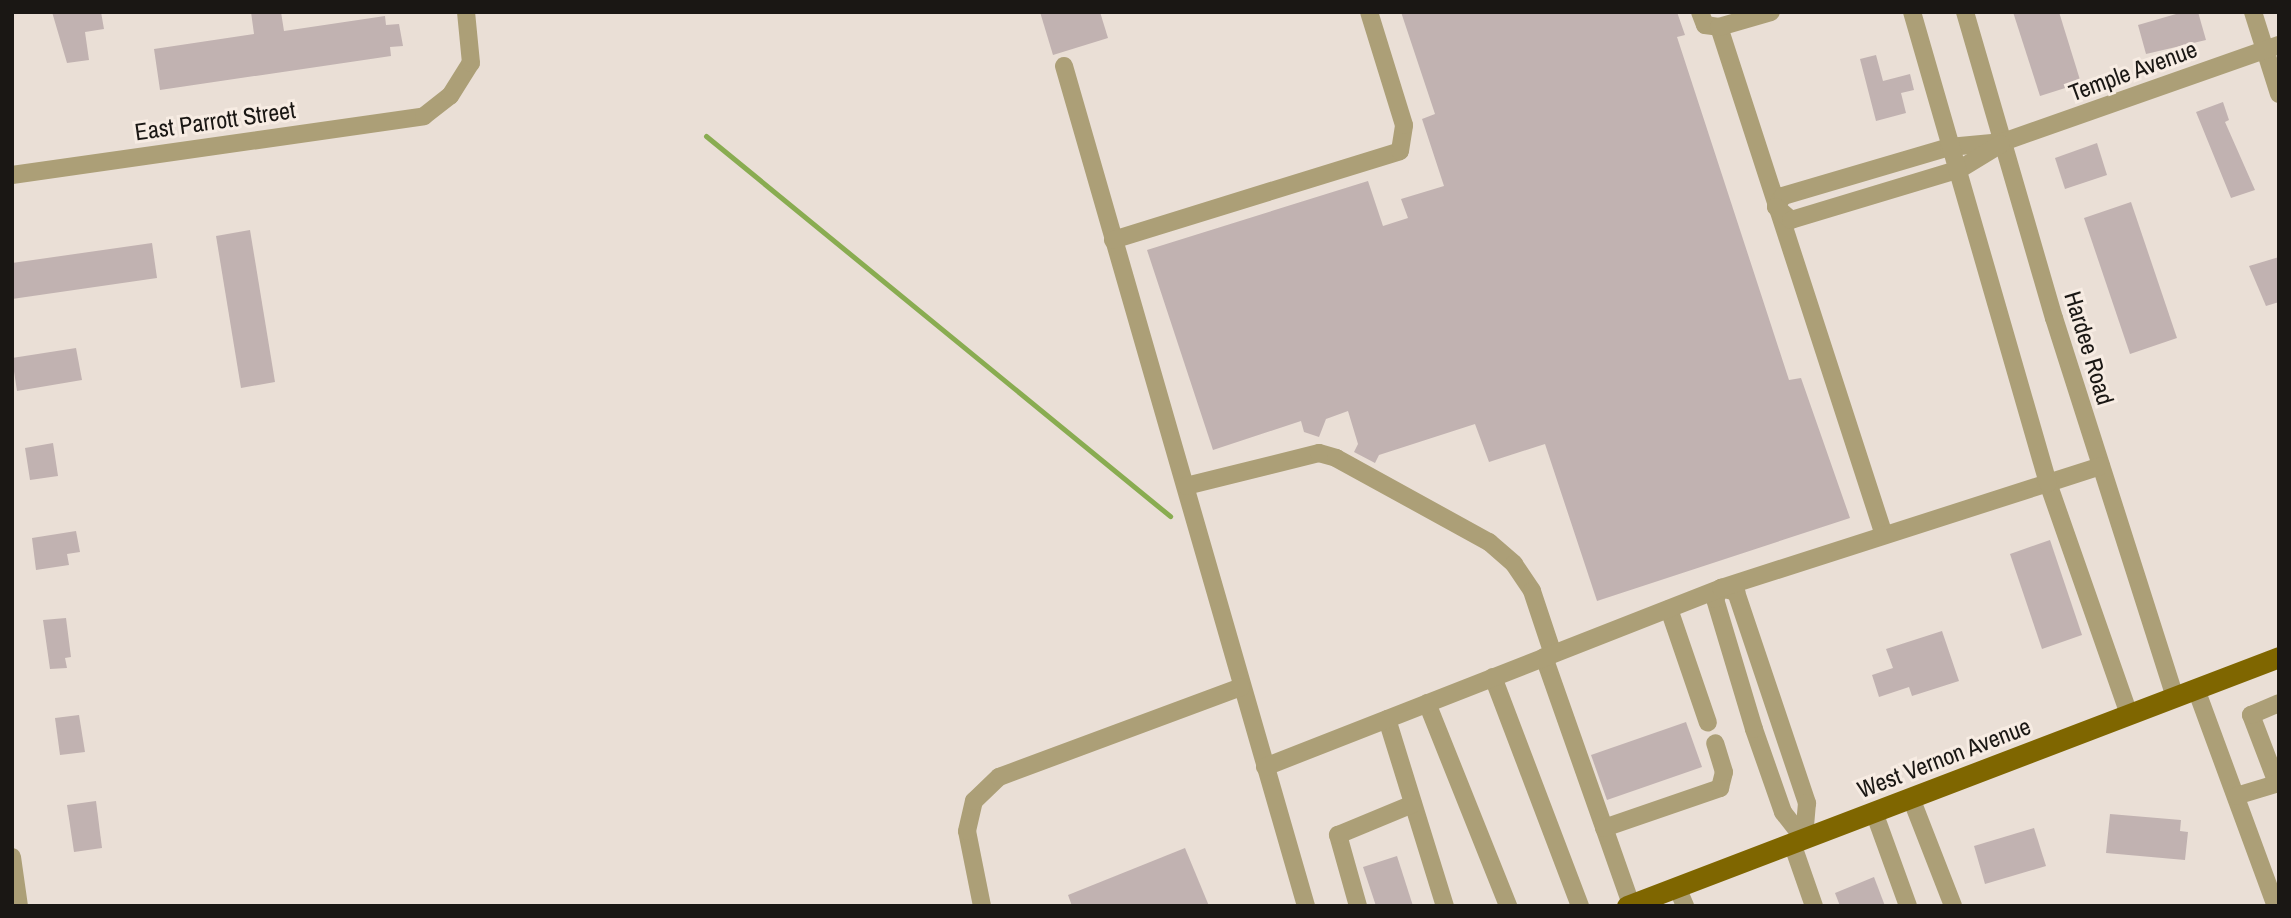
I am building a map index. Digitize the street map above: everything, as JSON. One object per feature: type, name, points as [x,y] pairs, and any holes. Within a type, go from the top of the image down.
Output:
[{"type":"main road","name":"West Vernon Avenue","points":[[1629,905],[1681,896],[1798,841],[2279,657]]},
{"type":"street","name":"East Parrott Street","points":[[12,175],[424,116],[450,96],[471,63],[466,12]]},
{"type":"street","points":[[1113,240],[1399,151],[1404,125],[1369,12]]},
{"type":"street","points":[[1700,12],[1705,25],[1719,27],[1771,12]]},
{"type":"street","points":[[1912,12],[1955,147],[2048,483],[2129,714]]},
{"type":"street","name":"Hardee Road","points":[[1965,12],[2101,466],[2175,696]]},
{"type":"street","points":[[2253,12],[2272,48],[2279,94]]},
{"type":"street","points":[[1719,27],[1884,535]]},
{"type":"street","name":"Temple Avenue","points":[[2003,142],[2272,48]]},
{"type":"street","points":[[1064,66],[1306,906]]},
{"type":"street","points":[[1776,207],[1783,196],[1955,147],[2003,142]]},
{"type":"street","points":[[1776,207],[1791,220],[1960,169],[2003,142]]},
{"type":"street","points":[[1185,486],[1319,453],[1336,458],[1489,542],[1514,564],[1532,591],[1549,656],[1629,905]]},
{"type":"street","points":[[1265,767],[1721,588],[2101,466]]},
{"type":"street","points":[[1721,588],[1736,592],[1807,803],[1798,841]]},
{"type":"street","points":[[1721,588],[1715,599],[1754,729],[1783,812],[1798,841],[1814,906]]},
{"type":"street","points":[[1669,609],[1708,723]]},
{"type":"street","points":[[1493,677],[1580,906]]},
{"type":"street","points":[[982,906],[967,831],[974,802],[999,777],[1241,687]]},
{"type":"street","points":[[2196,689],[2276,906]]},
{"type":"street","points":[[1427,703],[1508,906]]},
{"type":"street","points":[[2236,796],[2278,783],[2251,715],[2279,703]]},
{"type":"street","points":[[1387,719],[1445,906]]},
{"type":"street","points":[[1604,828],[1720,788],[1724,772],[1716,743]]},
{"type":"street","points":[[1912,798],[1953,906]]},
{"type":"street","points":[[1358,906],[1338,835],[1413,804]]},
{"type":"street","points":[[1874,812],[1908,906]]},
{"type":"street","points":[[12,857],[19,906]]},
{"type":"building","points":[[52,12],[101,12],[104,29],[85,32],[89,60],[67,63]]},
{"type":"building","points":[[251,12],[281,12],[284,31],[385,16],[386,25],[399,24],[403,46],[390,47],[391,56],[160,90],[154,49],[254,34]]},
{"type":"building","points":[[1040,12],[1100,12],[1108,38],[1053,55]]},
{"type":"building","points":[[1401,12],[1677,12],[1685,35],[1677,37],[1789,380],[1801,378],[1850,518],[1597,601],[1545,444],[1489,462],[1475,424],[1379,455],[1375,463],[1354,452],[1358,444],[1348,411],[1326,419],[1319,437],[1304,432],[1301,421],[1213,450],[1147,250],[1368,181],[1383,226],[1408,218],[1401,199],[1444,186],[1422,119],[1435,114]]},
{"type":"building","points":[[2013,12],[2059,12],[2081,83],[2040,96]]},
{"type":"building","points":[[2183,12],[2198,12],[2206,40],[2146,54],[2138,25]]},
{"type":"building","points":[[1876,55],[1883,81],[1910,74],[1914,90],[1901,93],[1906,113],[1876,121],[1860,59]]},
{"type":"building","points":[[2223,102],[2229,120],[2225,122],[2255,190],[2231,198],[2196,112]]},
{"type":"building","points":[[2097,143],[2107,175],[2065,189],[2055,158]]},
{"type":"building","points":[[2131,202],[2177,338],[2130,354],[2084,218]]},
{"type":"building","points":[[250,230],[275,382],[241,388],[216,236]]},
{"type":"building","points":[[152,243],[157,278],[12,299],[12,263]]},
{"type":"building","points":[[2279,257],[2279,302],[2266,306],[2249,266]]},
{"type":"building","points":[[76,348],[82,380],[17,391],[12,358]]},
{"type":"building","points":[[53,443],[58,476],[30,480],[25,448]]},
{"type":"building","points":[[76,531],[80,552],[67,554],[69,565],[36,570],[32,538]]},
{"type":"building","points":[[2050,540],[2082,635],[2042,649],[2010,554]]},
{"type":"building","points":[[66,618],[71,657],[65,658],[67,668],[50,669],[43,620]]},
{"type":"building","points":[[1942,631],[1959,681],[1912,696],[1909,687],[1879,697],[1872,675],[1893,668],[1886,649]]},
{"type":"building","points":[[79,715],[85,752],[60,755],[55,718]]},
{"type":"building","points":[[1686,722],[1702,767],[1607,800],[1591,755]]},
{"type":"building","points":[[96,801],[102,848],[74,852],[67,805]]},
{"type":"building","points":[[2110,814],[2181,820],[2180,831],[2188,832],[2185,860],[2106,853]]},
{"type":"building","points":[[2034,828],[2046,866],[1985,884],[1974,846]]},
{"type":"building","points":[[1185,848],[1209,906],[1072,906],[1068,895]]},
{"type":"building","points":[[1397,856],[1413,906],[1376,906],[1363,867]]},
{"type":"building","points":[[1874,877],[1885,906],[1840,906],[1835,893]]},
{"type":"waterway","points":[[706,136],[1170,516]]}]
